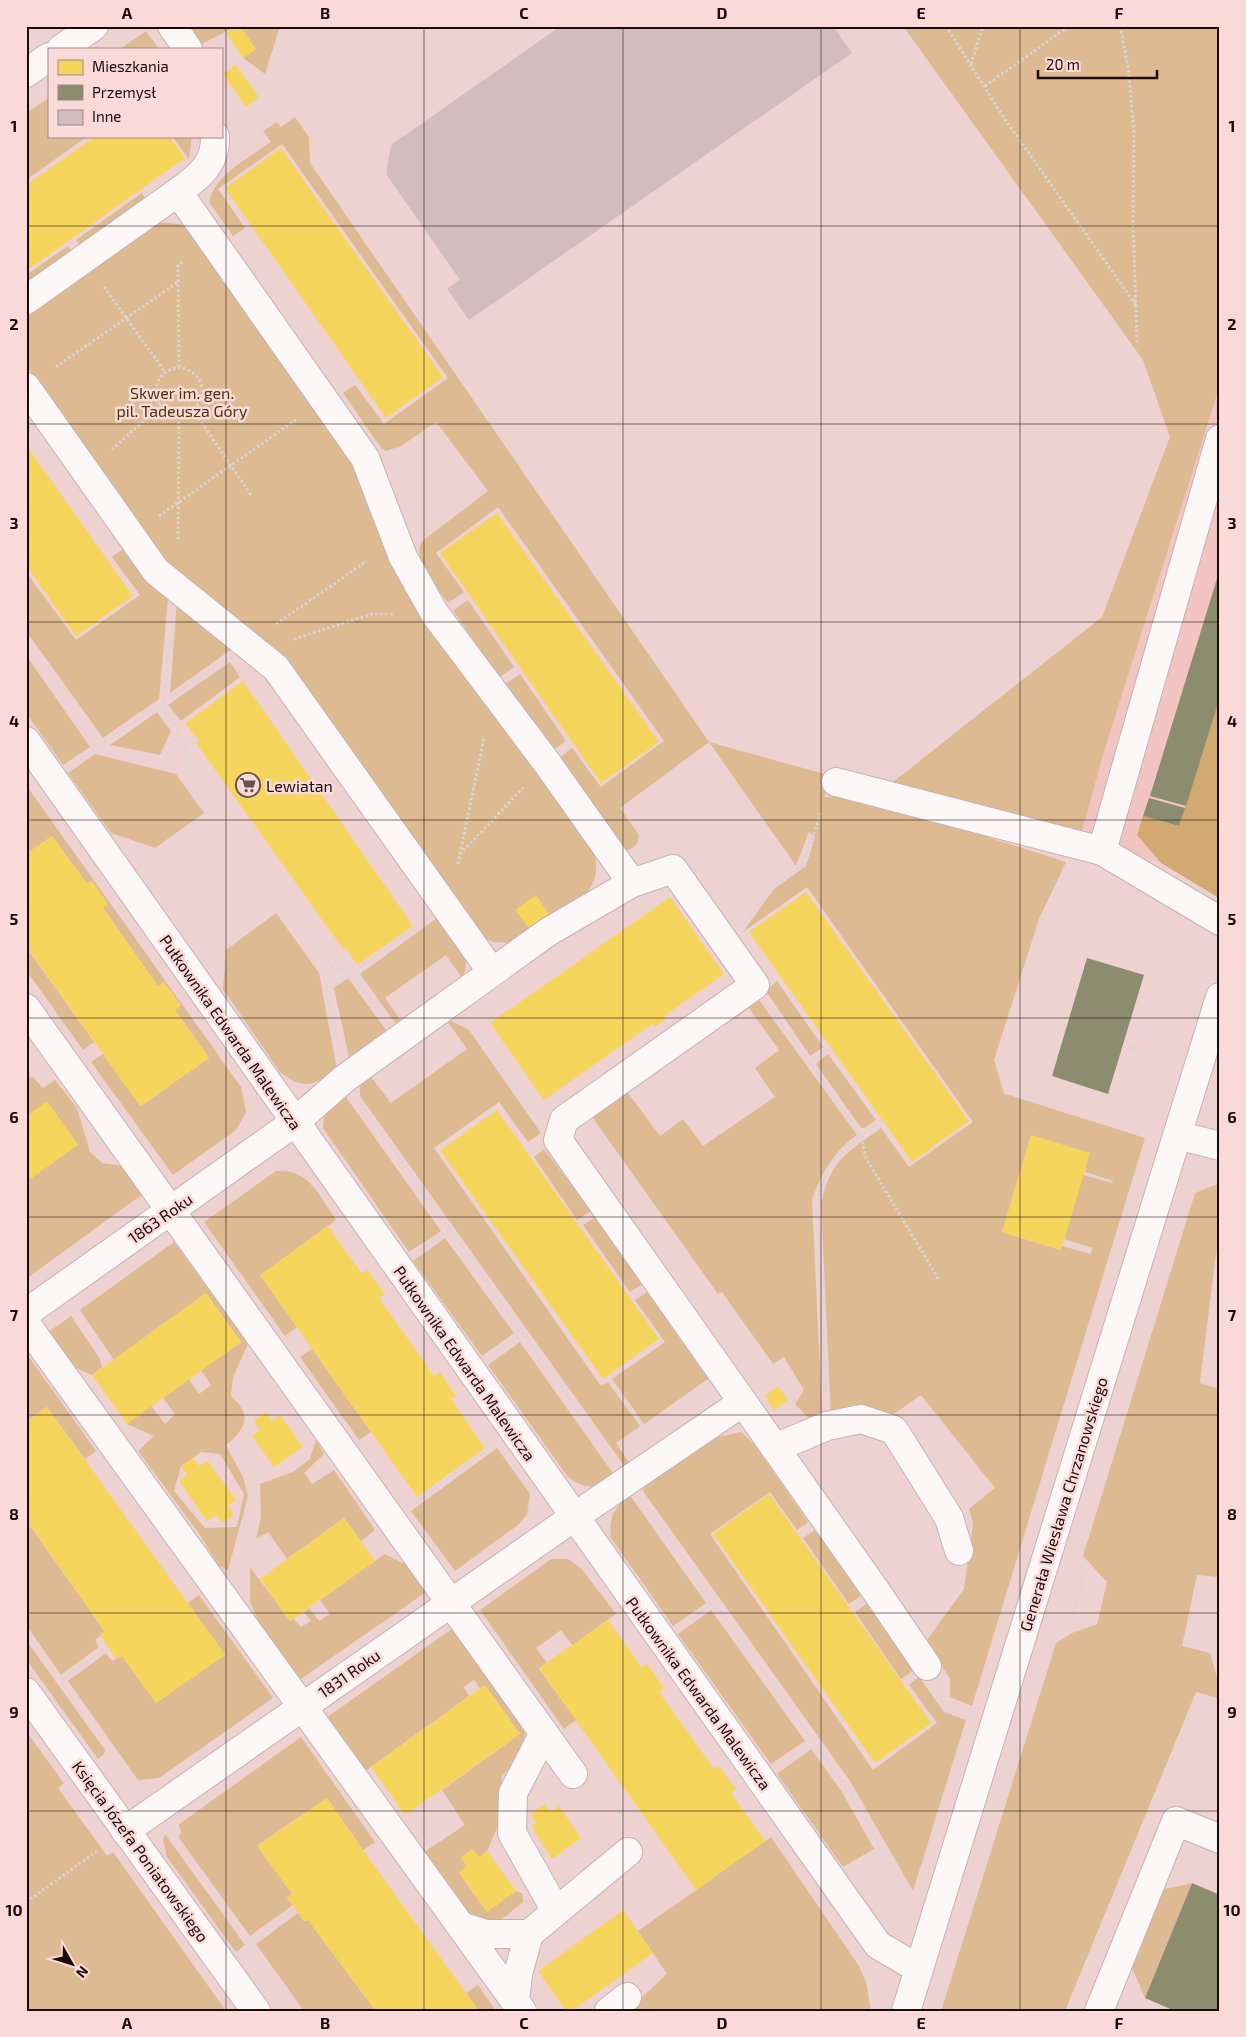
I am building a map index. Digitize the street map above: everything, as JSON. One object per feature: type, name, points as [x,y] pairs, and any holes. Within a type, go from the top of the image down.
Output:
[{"type":"street","points":[[62,48],[94,26]]},
{"type":"street","points":[[172,26],[187,48]]},
{"type":"street","points":[[26,73],[48,58]]},
{"type":"street","points":[[26,300],[201,176],[216,151],[215,138]]},
{"type":"street","points":[[178,192],[365,458],[403,557],[435,614],[547,763],[632,883]]},
{"type":"street","points":[[26,387],[156,571],[276,668],[492,972]]},
{"type":"street","points":[[1102,851],[1220,439]]},
{"type":"street","name":"Pułkownika Edwarda Malewicza","points":[[26,741],[513,1432],[878,1944],[919,1970]]},
{"type":"street","points":[[836,782],[1102,851],[1220,921]]},
{"type":"street","name":"1863 Roku","points":[[26,1314],[294,1122],[344,1079],[548,932],[632,883],[673,869],[755,985],[564,1120],[558,1140],[743,1402]]},
{"type":"street","name":"Generała Wiesława Chrzanowskiego","points":[[906,2011],[1220,997]]},
{"type":"street","points":[[26,1008],[172,1209],[573,1774]]},
{"type":"street","points":[[1177,1135],[1220,1146]]},
{"type":"street","points":[[26,1324],[519,2006]]},
{"type":"street","points":[[743,1402],[927,1666]]},
{"type":"street","name":"1831 Roku","points":[[125,1830],[574,1517],[743,1402]]},
{"type":"street","points":[[775,1448],[827,1426],[861,1419],[894,1430],[949,1518],[959,1551]]},
{"type":"street","name":"Księcia Józefa Poniatowskiego","points":[[26,1692],[256,2011]]},
{"type":"street","points":[[544,1733],[513,1793],[512,1833],[556,1912]]},
{"type":"street","points":[[1099,2011],[1176,1821],[1220,1839]]},
{"type":"street","points":[[519,2006],[518,1974],[529,1934],[628,1852]]},
{"type":"street","points":[[461,1926],[486,1934],[529,1934]]},
{"type":"path","points":[[946,26],[1004,118],[1136,305]]},
{"type":"path","points":[[971,65],[983,26]]},
{"type":"path","points":[[985,86],[1069,26]]},
{"type":"path","points":[[1120,26],[1128,67],[1134,133],[1132,224],[1137,343]]},
{"type":"path","points":[[179,367],[178,265],[213,241]]},
{"type":"path","points":[[84,258],[165,372]]},
{"type":"path","points":[[26,387],[178,282]]},
{"type":"path","points":[[179,367],[193,372],[202,384],[202,398],[193,410],[179,414],[165,410],[157,398],[156,383],[165,372],[179,367]]},
{"type":"path","points":[[84,469],[119,445],[161,404]]},
{"type":"path","points":[[193,410],[251,495]]},
{"type":"path","points":[[177,547],[180,502],[179,414]]},
{"type":"path","points":[[131,536],[300,417]]},
{"type":"path","points":[[247,644],[273,645],[372,614],[435,614]]},
{"type":"path","points":[[173,617],[163,710],[179,731],[192,771]]},
{"type":"path","points":[[326,990],[445,906],[451,896],[494,691]]},
{"type":"path","points":[[164,764],[179,731]]},
{"type":"path","points":[[460,854],[547,763]]},
{"type":"path","points":[[747,922],[773,886],[804,864],[816,823],[836,782]]},
{"type":"path","points":[[289,910],[332,967],[351,972],[399,1039]]},
{"type":"path","points":[[332,967],[326,990],[344,1079],[627,1481],[850,1792],[910,1900]]},
{"type":"path","points":[[454,1000],[535,1116]]},
{"type":"path","points":[[772,1009],[861,1136],[866,1158],[939,1280]]},
{"type":"path","points":[[1134,1025],[1157,1032]]},
{"type":"path","points":[[809,1062],[831,1047]]},
{"type":"path","points":[[1129,1048],[1151,1054]]},
{"type":"path","points":[[827,1426],[816,1211],[818,1196],[824,1173],[843,1150],[882,1120]]},
{"type":"path","points":[[1088,1174],[1112,1182]]},
{"type":"path","points":[[1071,1243],[1092,1249]]},
{"type":"path","points":[[612,1382],[664,1456]]},
{"type":"path","points":[[392,1519],[513,1432]]},
{"type":"path","points":[[61,1680],[108,1647]]},
{"type":"path","points":[[947,1706],[969,1712]]},
{"type":"path","points":[[26,1902],[125,1830]]},
{"type":"path","points":[[253,1941],[296,1909]]},
{"type":"shaded area","points":[[1220,385],[1220,696],[1179,826],[1144,816],[1137,835],[1161,863],[1081,834],[1102,617],[1141,631]]},
{"type":"shaded area","points":[[1220,696],[1219,898],[1161,863],[1137,835],[1143,816],[1179,826]]},
{"type":"green space","points":[[185,26],[236,26],[198,46]]},
{"type":"green space","points":[[240,26],[280,26],[265,74],[243,58],[255,49]]},
{"type":"green space","points":[[903,26],[1220,26],[1220,385],[1105,748],[1081,834],[893,782],[1102,617],[1170,437],[1143,360]]},
{"type":"green space","points":[[146,31],[158,48],[121,48]]},
{"type":"green space","points":[[48,99],[48,138],[85,138],[26,180],[26,113]]},
{"type":"green space","points":[[295,117],[309,137],[310,163],[709,742],[620,808],[639,835],[636,845],[629,850],[626,851],[614,845],[557,760],[572,748],[601,787],[664,741],[498,507],[436,553],[464,592],[448,603],[423,566],[419,550],[421,542],[488,491],[436,422],[401,446],[386,451],[381,448],[343,393],[355,385],[384,424],[448,378],[282,144],[218,189],[245,228],[233,236],[209,202],[218,183],[226,175],[271,142],[263,131],[277,122],[281,127]]},
{"type":"green space","points":[[173,138],[192,138],[189,159]]},
{"type":"green space","points":[[142,193],[147,201],[81,247],[76,240]]},
{"type":"green space","name":"Skwer im. gen. pil. Tadeusza Góry","points":[[155,222],[179,224],[188,227],[341,442],[349,462],[353,460],[594,851],[596,864],[594,880],[584,896],[518,943],[493,942],[480,936],[357,763],[171,570],[26,365],[26,313]]},
{"type":"green space","points":[[68,246],[73,253],[26,286],[26,275]]},
{"type":"green space","points":[[123,549],[145,580],[168,598],[159,699],[103,738],[26,631],[26,572],[76,640],[140,595],[112,557]]},
{"type":"green space","points":[[177,600],[236,646],[170,693]]},
{"type":"green space","points":[[468,600],[514,667],[500,677],[453,611]]},
{"type":"green space","points":[[26,655],[90,747],[63,765],[26,713]]},
{"type":"green space","points":[[230,662],[240,677],[181,721],[168,705]]},
{"type":"green space","points":[[520,674],[566,741],[552,751],[505,684]]},
{"type":"green space","points":[[157,712],[171,731],[160,755],[110,745]]},
{"type":"green space","points":[[709,742],[832,776],[824,797],[861,795],[1066,862],[1039,919],[994,1060],[1005,1096],[1006,1094],[1145,1138],[972,1706],[950,1697],[950,1678],[925,1643],[964,1589],[973,1523],[969,1509],[995,1488],[921,1395],[891,1416],[854,1404],[831,1417],[821,1202],[830,1176],[842,1158],[881,1128],[909,1167],[973,1122],[807,887],[743,932],[774,889],[806,866],[815,837],[809,832],[796,866]],"holes":[[[1031,1136],[1089,1153],[1085,1172],[1113,1181],[1112,1183],[1083,1175],[1064,1239],[1092,1248],[1091,1254],[1062,1246],[1060,1250],[1002,1232]]]},
{"type":"green space","points":[[95,754],[176,774],[204,813],[155,848],[111,833],[68,773]]},
{"type":"green space","points":[[26,785],[241,1087],[246,1112],[236,1130],[173,1175],[91,1062],[103,1054],[141,1106],[209,1058],[175,1010],[181,1005],[164,982],[158,986],[103,908],[108,904],[92,881],[87,884],[52,836],[26,854]]},
{"type":"green space","points":[[276,913],[319,973],[337,1070],[314,1083],[295,1082],[280,1072],[223,989],[226,950]]},
{"type":"green space","points":[[441,915],[461,945],[464,953],[466,961],[462,978],[446,955],[385,998],[403,1024],[399,1028],[360,974]]},
{"type":"green space","points":[[28,950],[94,1042],[83,1050],[26,970],[26,951]]},
{"type":"green space","points":[[348,978],[389,1034],[350,1062],[334,988]]},
{"type":"green space","points":[[777,981],[823,1047],[810,1056],[766,991]]},
{"type":"green space","points":[[757,997],[857,1135],[842,1148],[829,1164],[812,1200],[822,1413],[811,1421],[795,1404],[804,1390],[784,1357],[773,1364],[722,1292],[718,1294],[590,1114],[649,1072],[652,1075],[628,1093],[660,1136],[683,1119],[703,1146],[775,1097],[755,1068],[779,1050],[749,1008],[725,1025],[723,1021]]},
{"type":"green space","points":[[445,1018],[469,1030],[541,1133],[528,1142],[499,1102],[434,1148],[601,1386],[608,1382],[640,1426],[616,1443],[633,1468],[628,1471],[360,1096],[360,1078],[368,1073],[391,1103],[467,1049]]},
{"type":"green space","points":[[828,1054],[876,1120],[865,1128],[861,1128],[816,1064]]},
{"type":"green space","points":[[33,1077],[43,1088],[55,1080],[77,1108],[90,1152],[102,1163],[125,1166],[144,1193],[26,1279],[26,1078]]},
{"type":"green space","points":[[346,1097],[441,1231],[409,1252],[323,1128],[324,1115]]},
{"type":"green space","points":[[544,1149],[591,1211],[577,1220],[534,1157]]},
{"type":"green space","points":[[276,1171],[287,1171],[305,1179],[319,1194],[336,1220],[260,1275],[297,1327],[285,1336],[204,1222]]},
{"type":"green space","points":[[1220,1183],[1220,1222],[1200,1383],[1220,1389],[1220,1577],[1197,1575],[1182,1646],[1210,1653],[1220,1687],[1220,1699],[1196,1692],[1065,2011],[941,2011],[1056,1643],[1072,1633],[1097,1624],[1107,1582],[1083,1556],[1195,1193]]},
{"type":"green space","points":[[596,1217],[643,1284],[630,1292],[583,1225]]},
{"type":"green space","points":[[445,1238],[514,1333],[482,1356],[413,1261]]},
{"type":"green space","points":[[174,1242],[248,1344],[233,1377],[231,1396],[242,1409],[244,1422],[238,1433],[226,1445],[243,1477],[248,1496],[228,1570],[218,1565],[198,1532],[138,1451],[154,1436],[127,1424],[151,1406],[165,1424],[175,1414],[163,1398],[189,1379],[199,1394],[211,1385],[201,1370],[241,1342],[206,1293],[114,1360],[80,1310]],"holes":[[[201,1452],[220,1454],[244,1494],[237,1527],[205,1528],[174,1491],[181,1466]]]},
{"type":"green space","points":[[647,1292],[708,1379],[644,1424],[612,1379],[665,1342],[635,1300]]},
{"type":"green space","points":[[71,1316],[100,1359],[102,1367],[92,1375],[70,1365],[47,1333]]},
{"type":"green space","points":[[520,1342],[617,1479],[592,1487],[580,1484],[568,1477],[488,1365]]},
{"type":"green space","points":[[312,1349],[371,1432],[359,1440],[300,1357]]},
{"type":"green space","points":[[26,1353],[96,1451],[85,1459],[47,1407],[26,1422]]},
{"type":"green space","points":[[741,1432],[754,1444],[808,1522],[797,1530],[770,1492],[710,1534],[873,1770],[937,1723],[909,1685],[919,1677],[944,1712],[966,1720],[913,1891],[850,1781],[643,1491],[644,1486],[713,1438]]},
{"type":"green space","points":[[316,1439],[324,1454],[304,1473],[312,1484],[334,1470],[375,1530],[361,1541],[344,1518],[287,1559],[268,1532],[256,1539],[261,1517],[260,1484],[293,1472],[310,1459]]},
{"type":"green space","points":[[497,1448],[530,1494],[527,1515],[518,1525],[455,1571],[411,1511]]},
{"type":"green space","points":[[629,1494],[706,1603],[673,1626],[611,1538],[610,1531],[614,1513]]},
{"type":"green space","points":[[31,1527],[105,1632],[95,1640],[99,1647],[61,1675],[26,1625],[26,1529]]},
{"type":"green space","points":[[815,1530],[861,1596],[849,1604],[803,1538]]},
{"type":"green space","points":[[385,1554],[414,1569],[429,1590],[298,1681],[259,1623],[250,1601],[250,1567],[290,1621],[294,1619],[301,1627],[311,1621],[304,1612],[309,1608],[319,1621],[330,1614],[320,1600]]},
{"type":"green space","points":[[551,1559],[568,1559],[581,1568],[616,1614],[572,1645],[561,1630],[536,1648],[547,1663],[539,1669],[576,1720],[564,1729],[480,1610]]},
{"type":"green space","points":[[199,1595],[273,1698],[159,1778],[138,1780],[68,1681],[106,1653],[112,1661],[122,1656],[156,1703],[225,1655],[188,1603]]},
{"type":"green space","points":[[866,1604],[914,1670],[901,1679],[855,1612]]},
{"type":"green space","points":[[711,1610],[805,1741],[771,1764],[678,1634]]},
{"type":"green space","points":[[456,1626],[521,1717],[525,1734],[517,1759],[502,1776],[499,1824],[487,1851],[479,1857],[472,1849],[461,1858],[467,1866],[459,1873],[487,1912],[516,1891],[522,1893],[523,1902],[497,1923],[468,1917],[424,1852],[465,1825],[442,1790],[520,1734],[485,1685],[480,1688],[474,1680],[463,1687],[469,1696],[364,1772],[326,1718]]},
{"type":"green space","points":[[26,1640],[105,1750],[104,1754],[98,1759],[26,1659]]},
{"type":"green space","points":[[26,1731],[64,1783],[58,1788],[107,1856],[113,1852],[226,2011],[26,2011]]},
{"type":"green space","points":[[301,1737],[375,1842],[363,1850],[327,1798],[258,1845],[292,1894],[287,1898],[293,1905],[250,1936],[179,1838],[181,1830],[178,1825]]},
{"type":"green space","points":[[811,1749],[842,1792],[874,1849],[843,1867],[777,1774]]},
{"type":"green space","points":[[165,1834],[245,1945],[236,1952],[167,1857],[163,1840]]},
{"type":"green space","points":[[771,1837],[859,1966],[866,1982],[871,2011],[627,2011],[667,1974],[638,1931]]},
{"type":"green space","points":[[1192,1883],[1145,1998],[1131,1965],[1161,1890]]},
{"type":"green space","points":[[298,1913],[304,1921],[308,1920],[376,2011],[304,2011],[256,1944]]},
{"type":"green space","points":[[478,1985],[496,2011],[479,2011],[466,1993]]},
{"type":"building: Mieszkania","points":[[236,26],[240,26],[256,49],[243,58],[226,33]]},
{"type":"building: Mieszkania","points":[[236,65],[259,97],[246,107],[223,74]]},
{"type":"building: Mieszkania","points":[[93,138],[170,138],[185,158],[26,271],[26,185]]},
{"type":"building: Mieszkania","points":[[281,148],[443,377],[386,418],[225,188]]},
{"type":"building: Mieszkania","points":[[26,445],[133,596],[76,636],[26,565]]},
{"type":"building: Mieszkania","points":[[497,513],[659,742],[601,783],[440,553]]},
{"type":"building: Mieszkania","points":[[243,681],[413,926],[357,965],[346,948],[343,949],[196,743],[199,741],[185,723]]},
{"type":"building: Mieszkania","points":[[52,836],[87,884],[92,881],[108,904],[103,908],[158,986],[164,982],[181,1006],[175,1010],[209,1058],[140,1106],[26,946],[26,854]]},
{"type":"building: Mieszkania","points":[[806,892],[969,1121],[912,1162],[749,932]]},
{"type":"building: Mieszkania","points":[[536,895],[549,914],[529,928],[515,910]]},
{"type":"building: Mieszkania","points":[[670,897],[724,974],[664,1016],[666,1019],[655,1027],[652,1024],[544,1100],[490,1023]]},
{"type":"building: Mieszkania","points":[[47,1101],[78,1145],[26,1182],[26,1116]]},
{"type":"building: Mieszkania","points":[[497,1110],[659,1339],[603,1379],[440,1150]]},
{"type":"building: Mieszkania","points":[[1031,1135],[1090,1153],[1061,1250],[1002,1232]]},
{"type":"building: Mieszkania","points":[[328,1226],[362,1274],[367,1270],[385,1294],[379,1298],[434,1376],[440,1372],[456,1396],[451,1399],[485,1448],[417,1497],[260,1275]]},
{"type":"building: Mieszkania","points":[[206,1293],[241,1342],[127,1424],[92,1375]]},
{"type":"building: Mieszkania","points":[[778,1386],[788,1400],[774,1410],[765,1396]]},
{"type":"building: Mieszkania","points":[[47,1407],[225,1655],[156,1703],[122,1656],[116,1659],[100,1635],[105,1632],[31,1526],[26,1529],[26,1422]]},
{"type":"building: Mieszkania","points":[[266,1412],[272,1421],[280,1415],[303,1447],[274,1467],[252,1436],[260,1430],[254,1421]]},
{"type":"building: Mieszkania","points":[[193,1458],[199,1466],[208,1461],[236,1500],[228,1506],[234,1515],[222,1523],[216,1515],[207,1521],[179,1481],[187,1475],[181,1466]]},
{"type":"building: Mieszkania","points":[[769,1494],[931,1723],[875,1763],[713,1534]]},
{"type":"building: Mieszkania","points":[[344,1518],[375,1561],[290,1621],[260,1579]]},
{"type":"building: Mieszkania","points":[[608,1620],[642,1668],[647,1664],[664,1688],[659,1692],[714,1769],[719,1766],[736,1789],[731,1793],[765,1841],[696,1890],[539,1668]]},
{"type":"building: Mieszkania","points":[[485,1685],[520,1734],[405,1815],[371,1767]]},
{"type":"building: Mieszkania","points":[[327,1798],[479,2011],[376,2011],[308,1920],[304,1921],[287,1897],[292,1894],[257,1846]]},
{"type":"building: Mieszkania","points":[[545,1804],[551,1812],[559,1806],[581,1838],[552,1859],[531,1826],[536,1822],[530,1814]]},
{"type":"building: Mieszkania","points":[[473,1849],[479,1857],[487,1851],[516,1891],[487,1912],[459,1872],[467,1866],[461,1857]]},
{"type":"building: Mieszkania","points":[[623,1910],[653,1953],[572,2011],[566,2011],[538,1971]]},
{"type":"building: Przemysł","points":[[1220,569],[1220,697],[1186,806],[1150,796]]},
{"type":"building: Przemysł","points":[[1149,798],[1185,808],[1179,826],[1143,816]]},
{"type":"building: Przemysł","points":[[1087,958],[1144,975],[1108,1094],[1052,1076]]},
{"type":"building: Przemysł","points":[[1192,1883],[1220,1895],[1220,2011],[1175,2011],[1145,1998]]},
{"type":"building: Inne","points":[[561,26],[833,26],[852,53],[469,320],[447,289],[460,280],[386,174],[391,145]]},
{"type":"place","name":"Lewiatan","points":[[248,785]]}]
